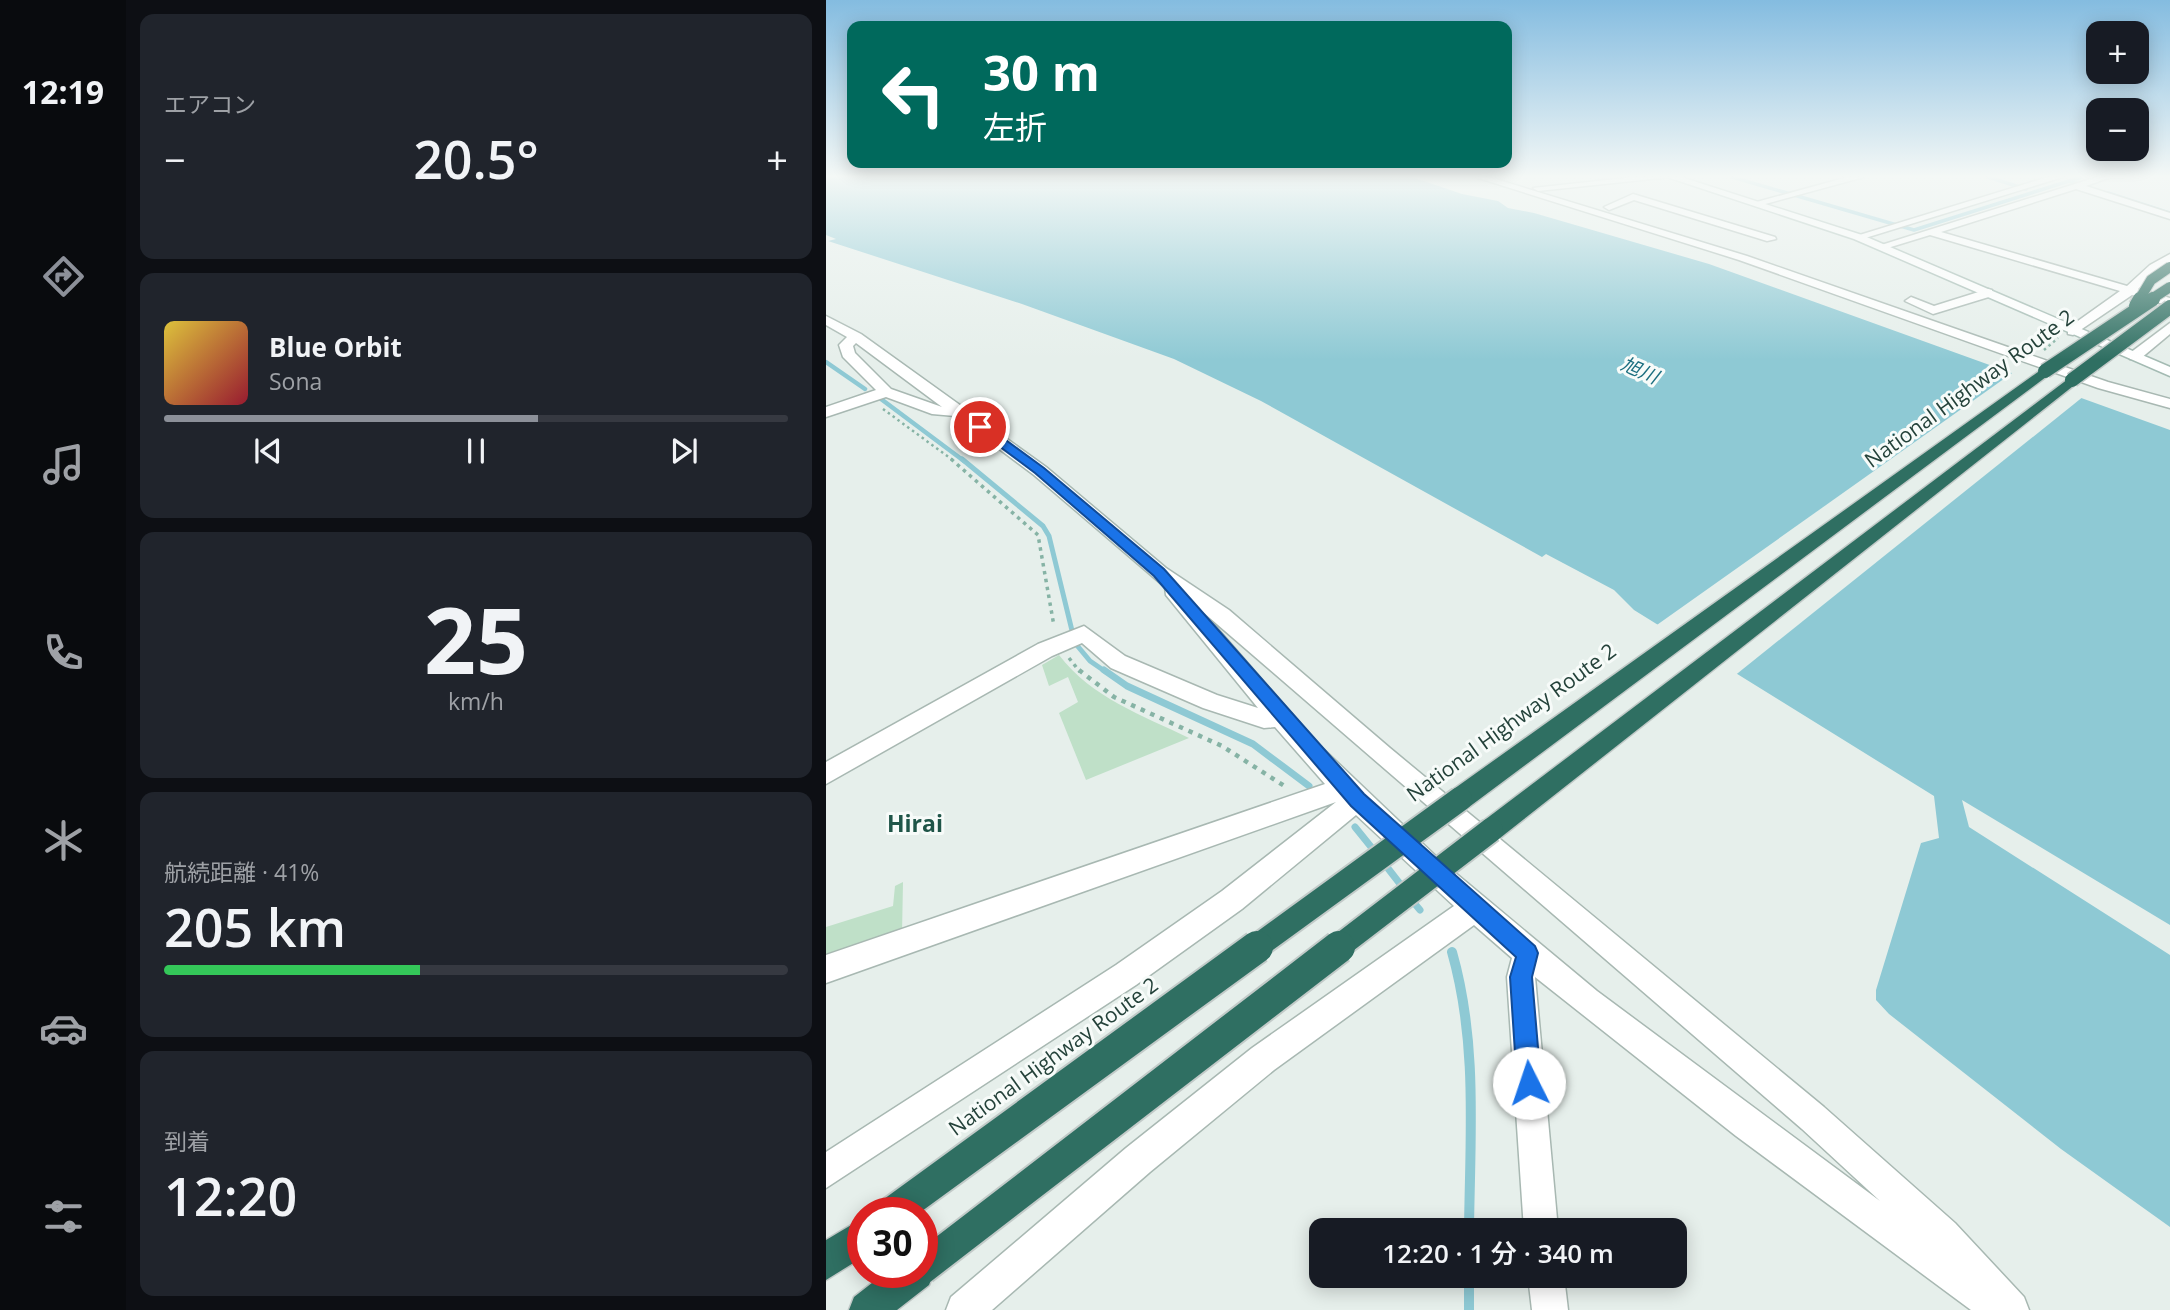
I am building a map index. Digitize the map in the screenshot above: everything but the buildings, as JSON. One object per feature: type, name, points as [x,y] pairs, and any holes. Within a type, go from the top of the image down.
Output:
[{"type":"highway","points":[[2135,308],[2151,280],[2170,267]]},
{"type":"highway","name":"National Highway Route 2","points":[[914,1197],[2135,308],[2170,287]]},
{"type":"highway","points":[[938,1256],[2170,305]]},
{"type":"highway","points":[[826,1262],[847,1247]]},
{"type":"highway","points":[[867,1310],[895,1288]]},
{"type":"street","points":[[1678,238],[1855,296],[2104,385],[2170,404]]},
{"type":"street","points":[[1703,238],[1743,258]]},
{"type":"street","points":[[1710,238],[1768,256]]},
{"type":"street","points":[[1861,238],[2135,356],[2168,374]]},
{"type":"street","points":[[1881,247],[1911,238]]},
{"type":"street","points":[[1946,238],[2130,290],[2170,305]]},
{"type":"street","points":[[2073,331],[2170,257]]},
{"type":"street","points":[[1855,296],[1902,303],[1913,301],[1933,310],[1988,293]]},
{"type":"street","points":[[826,320],[856,337],[1040,471],[1159,573],[1222,615],[1382,755],[1813,1118],[1943,1235],[2011,1310]]},
{"type":"street","points":[[2135,356],[2170,327]]},
{"type":"street","points":[[856,337],[846,345],[848,354],[886,393],[937,411],[960,412]]},
{"type":"street","points":[[826,412],[886,393]]},
{"type":"street","points":[[1159,573],[1351,794],[1528,953],[1735,1117],[2001,1310]]},
{"type":"street","points":[[826,774],[1068,640],[1090,637],[1118,662],[1229,709],[1264,719],[1282,717]]},
{"type":"street","points":[[826,969],[1303,802],[1351,794]]},
{"type":"street","points":[[826,1171],[1232,901],[1351,794]]},
{"type":"street","points":[[964,1310],[1138,1160],[1263,1059],[1476,907]]},
{"type":"street","points":[[1528,953],[1521,977],[1540,1218]]},
{"type":"street","points":[[1547,1288],[1550,1310]]},
{"type":"path","points":[[869,399],[956,463],[1038,535],[1046,565],[1051,616],[1068,640],[1074,667],[1096,684],[1236,753],[1275,778],[1303,802]]},
{"type":"green space","points":[[1059,655],[1072,670],[1102,694],[1189,738],[1086,780],[1059,713],[1078,702],[1068,677],[1049,686],[1042,665]]},
{"type":"green space","points":[[903,882],[902,934],[826,961],[826,927],[893,906],[895,886]]},
{"type":"water","name":"旭川","points":[[834,238],[1620,238],[1709,264],[2170,430],[2170,925],[1962,800],[1969,827],[2170,955],[2170,1227],[2061,1149],[1889,1014],[1876,1000],[1876,990],[1921,843],[1939,838],[1934,796],[1634,610],[1614,590],[1546,554],[1542,557],[1261,401],[1174,359],[1022,304],[828,241],[836,239]]},
{"type":"pier","points":[[2015,371],[2084,396],[1733,677],[1654,627]]},
{"type":"waterway","points":[[826,362],[865,389]]},
{"type":"waterway","points":[[881,399],[964,461]]},
{"type":"waterway","points":[[962,459],[1043,526],[1049,536],[1075,643],[1090,661],[1106,672]]},
{"type":"waterway","points":[[1104,670],[1127,686],[1253,744],[1309,786]]},
{"type":"waterway","points":[[1355,827],[1376,853]]},
{"type":"waterway","points":[[1383,862],[1404,889]]},
{"type":"waterway","points":[[1410,898],[1420,910]]},
{"type":"waterway","points":[[1452,952],[1466,1021],[1469,1055],[1469,1218]]},
{"type":"waterway","points":[[1469,1288],[1469,1310]]},
{"type":"district","name":"Hirai","points":[[915,823]]},
{"type":"route","points":[[980,427],[1040,471],[1159,573],[1357,800],[1528,953],[1521,977],[1529,1083]]}]
